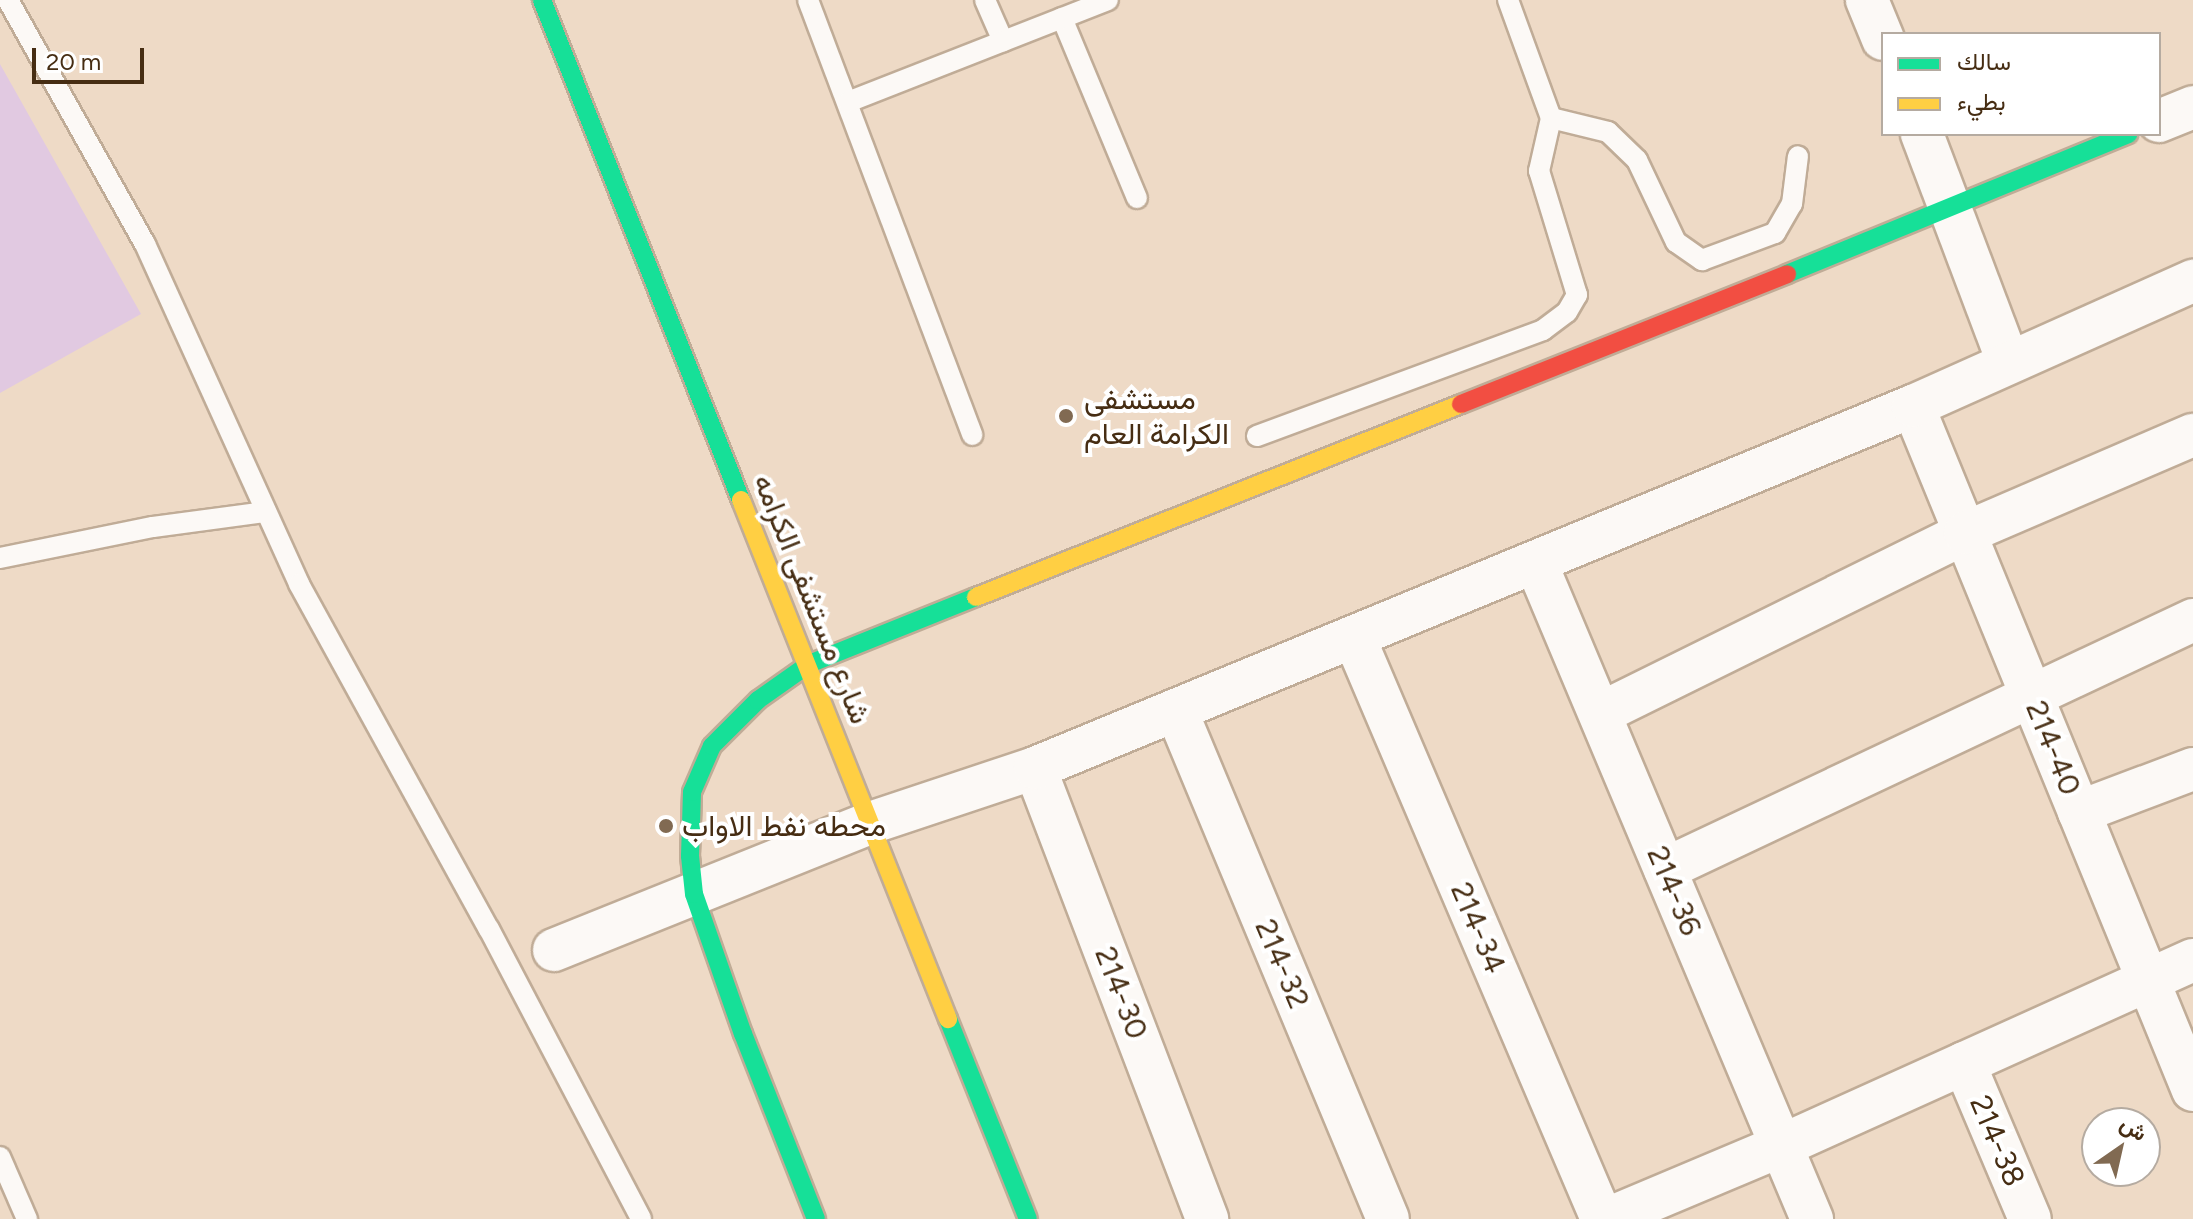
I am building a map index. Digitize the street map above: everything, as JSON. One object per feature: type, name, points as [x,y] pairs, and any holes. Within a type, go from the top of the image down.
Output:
[{"type":"street","name":"شارع مستشفى الكرامه","points":[[542,0],[1028,1219]]},
{"type":"street","points":[[1867,0],[1881,34]]},
{"type":"street","points":[[2161,120],[2193,107]]},
{"type":"street","points":[[1923,136],[1953,208],[2008,361]]},
{"type":"street","points":[[816,1219],[743,1034],[694,894],[690,856],[692,792],[712,746],[758,700],[809,664],[1953,208],[2123,136]]},
{"type":"street","points":[[554,950],[870,823],[1035,768],[1913,406],[2193,281]]},
{"type":"street","name":"214-40","points":[[1913,406],[2193,1090]]},
{"type":"street","points":[[1601,713],[1965,533],[2193,435]]},
{"type":"street","name":"214-36","points":[[1536,563],[1812,1219]]},
{"type":"street","points":[[1665,869],[2193,620]]},
{"type":"street","name":"214-34","points":[[1354,637],[1604,1219]]},
{"type":"street","name":"214-32","points":[[1176,710],[1388,1219]]},
{"type":"street","name":"214-30","points":[[1035,768],[1207,1219]]},
{"type":"street","points":[[2079,812],[2193,769]]},
{"type":"street","points":[[1604,1219],[1781,1146],[2193,960]]},
{"type":"street","name":"214-38","points":[[1964,1063],[2030,1219]]},
{"type":"lane","points":[[8,0],[145,244],[299,584],[489,929],[641,1219]]},
{"type":"lane","points":[[808,0],[972,435]]},
{"type":"lane","points":[[985,0],[1003,41]]},
{"type":"lane","points":[[848,102],[1108,0]]},
{"type":"lane","points":[[1257,436],[1543,330],[1567,312],[1577,295],[1539,171],[1551,118],[1508,0]]},
{"type":"lane","points":[[1062,18],[1137,198]]},
{"type":"lane","points":[[1551,118],[1608,132],[1637,160],[1676,242],[1702,260],[1775,233],[1792,204],[1798,156]]},
{"type":"lane","points":[[0,558],[153,527],[266,512]]},
{"type":"lane","points":[[0,1157],[27,1219]]},
{"type":"shaded area","points":[[0,64],[141,314],[0,393]]},
{"type":"traffic: fast","points":[[542,0],[741,500]]},
{"type":"traffic: fast","points":[[1787,274],[2123,136]]},
{"type":"traffic: fast","points":[[816,1219],[743,1034],[694,894],[690,856],[692,792],[712,746],[758,700],[809,664],[976,597]]},
{"type":"traffic: fast","points":[[948,1019],[1028,1219]]},
{"type":"traffic: slow","points":[[976,597],[1461,404]]},
{"type":"traffic: slow","points":[[741,500],[948,1019]]},
{"type":"traffic: jam","points":[[1461,404],[1787,274]]},
{"type":"place","name":"مستشفى الكرامة العام","points":[[1066,416]]},
{"type":"place","name":"محطه نفط الاواب","points":[[666,826]]}]
